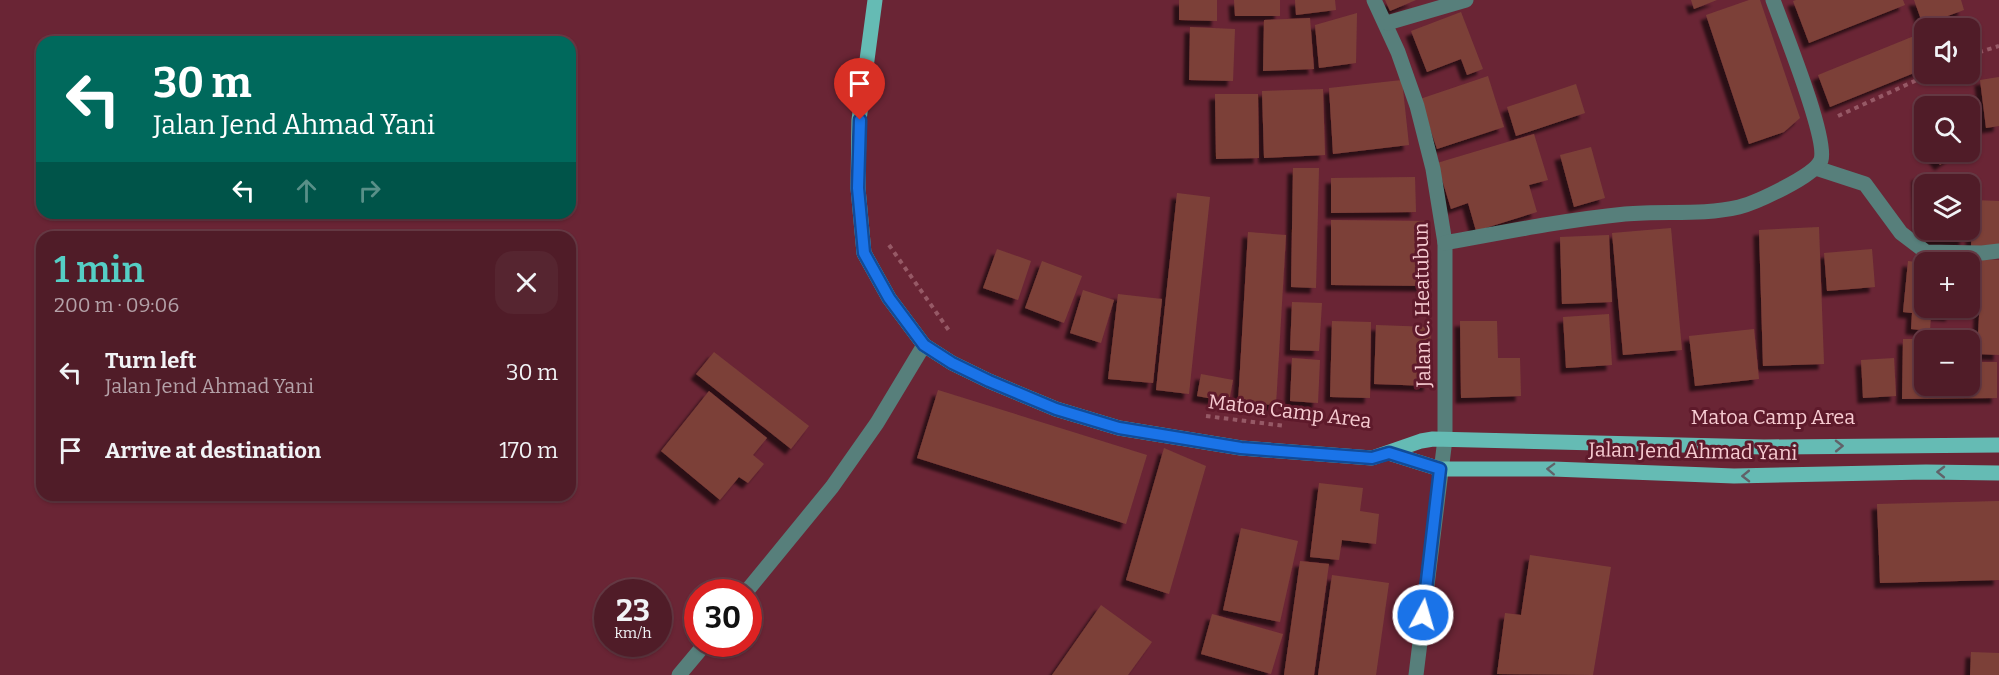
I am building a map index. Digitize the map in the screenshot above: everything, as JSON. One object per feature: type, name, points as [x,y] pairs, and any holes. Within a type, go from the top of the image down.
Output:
[{"type":"main road","name":"Jalan Jend Ahmad Yani","points":[[875,0],[860,120],[858,188],[864,253],[889,298],[924,345],[952,363],[989,381],[1056,409],[1119,428],[1241,448],[1372,458],[1421,441],[1444,439],[1764,447],[1999,445]]},
{"type":"main road","name":"Jalan Jend Ahmad Yani","points":[[1389,453],[1440,469],[1553,469],[1734,476],[1926,472],[1999,473]]},
{"type":"street","name":"Jalan C. Heatubun","points":[[1374,0],[1387,23],[1417,106],[1435,181],[1445,243],[1444,439],[1440,469]]},
{"type":"street","points":[[1387,23],[1466,0]]},
{"type":"street","points":[[1445,243],[1540,225],[1626,214],[1694,213],[1741,207],[1782,189],[1816,168],[1821,159],[1818,126],[1773,0]]},
{"type":"street","points":[[1816,168],[1865,184],[1901,233],[1926,252],[1999,251]]},
{"type":"street","points":[[757,579],[832,487],[877,423],[924,345]]},
{"type":"street","points":[[1416,675],[1440,469]]},
{"type":"street","points":[[679,675],[694,657]]},
{"type":"path","points":[[1980,52],[1999,46]]},
{"type":"path","points":[[1818,126],[1914,81]]},
{"type":"path","points":[[885,240],[951,334]]},
{"type":"path","name":"Matoa Camp Area","points":[[1202,416],[1294,426]]},
{"type":"building","points":[[1179,0],[1217,0],[1217,21],[1179,20]]},
{"type":"building","points":[[1234,0],[1280,0],[1280,16],[1235,16]]},
{"type":"building","points":[[1295,0],[1335,0],[1336,10],[1296,15]]},
{"type":"building","points":[[1385,0],[1416,0],[1390,11]]},
{"type":"building","points":[[1691,0],[1717,0],[1694,9]]},
{"type":"building","points":[[1749,0],[1760,0],[1800,118],[1784,132],[1749,144],[1706,15]]},
{"type":"building","points":[[1903,0],[1905,5],[1809,43],[1793,1]]},
{"type":"building","points":[[1914,0],[1961,0],[1964,10],[1942,18],[1920,18]]},
{"type":"building","points":[[1461,12],[1483,69],[1467,75],[1461,59],[1427,72],[1411,31]]},
{"type":"building","points":[[1357,13],[1356,63],[1319,68],[1315,25]]},
{"type":"building","points":[[1310,18],[1314,69],[1263,71],[1264,20]]},
{"type":"building","points":[[1190,27],[1235,29],[1233,81],[1189,80]]},
{"type":"building","points":[[1914,36],[1914,73],[1830,107],[1818,75]]},
{"type":"building","points":[[1488,76],[1504,127],[1437,149],[1420,99]]},
{"type":"building","points":[[1999,77],[1999,126],[1986,128],[1980,80]]},
{"type":"building","points":[[1402,80],[1409,145],[1333,154],[1329,88]]},
{"type":"building","points":[[1576,84],[1585,113],[1516,136],[1507,107]]},
{"type":"building","points":[[1323,89],[1325,155],[1264,158],[1262,91]]},
{"type":"building","points":[[1215,94],[1258,94],[1259,158],[1216,159]]},
{"type":"building","points":[[1534,134],[1548,180],[1529,185],[1537,212],[1476,231],[1468,203],[1451,209],[1437,163]]},
{"type":"building","points":[[1591,147],[1605,198],[1574,207],[1560,155]]},
{"type":"building","points":[[1293,168],[1319,168],[1316,288],[1291,287]]},
{"type":"building","points":[[1415,177],[1416,212],[1331,213],[1331,178]]},
{"type":"building","points":[[1177,193],[1210,197],[1189,394],[1156,390]]},
{"type":"building","points":[[1980,200],[1999,201],[1999,247],[1971,246],[1971,240],[1980,240]]},
{"type":"building","points":[[1331,220],[1429,221],[1428,286],[1331,285]]},
{"type":"building","points":[[1819,227],[1824,364],[1763,366],[1759,230]]},
{"type":"building","points":[[1671,228],[1682,350],[1623,355],[1612,233]]},
{"type":"building","points":[[1248,232],[1286,235],[1276,405],[1238,403]]},
{"type":"building","points":[[1609,235],[1612,302],[1562,304],[1560,237]]},
{"type":"building","points":[[1919,240],[1965,240],[1965,241],[1919,242]]},
{"type":"building","points":[[997,249],[1031,261],[1018,300],[983,288]]},
{"type":"building","points":[[1872,249],[1875,287],[1827,291],[1824,253]]},
{"type":"building","points":[[1982,259],[1999,260],[1999,355],[1980,354]]},
{"type":"building","points":[[1042,261],[1082,276],[1064,323],[1025,308]]},
{"type":"building","points":[[1908,261],[1914,262],[1914,318],[1931,318],[1930,330],[1911,329],[1912,313],[1903,312]]},
{"type":"building","points":[[1083,290],[1114,300],[1101,343],[1070,333]]},
{"type":"building","points":[[1118,294],[1162,299],[1153,383],[1108,379]]},
{"type":"building","points":[[1292,302],[1322,303],[1319,351],[1290,350]]},
{"type":"building","points":[[1609,314],[1612,365],[1566,368],[1563,317]]},
{"type":"building","points":[[1332,321],[1371,322],[1370,398],[1330,397]]},
{"type":"building","points":[[1460,321],[1497,321],[1498,358],[1520,358],[1521,396],[1461,398]]},
{"type":"building","points":[[1376,325],[1431,327],[1429,386],[1374,384]]},
{"type":"building","points":[[1754,329],[1759,379],[1695,386],[1689,336]]},
{"type":"building","points":[[1903,339],[1914,339],[1914,396],[1980,396],[1980,362],[1997,362],[1997,398],[1902,399]]},
{"type":"building","points":[[714,352],[809,426],[791,449],[696,374]]},
{"type":"building","points":[[1292,358],[1320,360],[1318,403],[1290,401]]},
{"type":"building","points":[[1894,358],[1896,396],[1863,398],[1861,360]]},
{"type":"building","points":[[1201,374],[1233,380],[1229,402],[1197,396]]},
{"type":"building","points":[[938,390],[1147,455],[1126,524],[917,458]]},
{"type":"building","points":[[709,391],[767,438],[753,455],[764,464],[748,483],[739,477],[720,500],[661,451]]},
{"type":"building","points":[[1164,448],[1206,466],[1169,594],[1126,580]]},
{"type":"building","points":[[1319,483],[1363,488],[1360,511],[1379,514],[1376,544],[1342,540],[1339,560],[1310,557]]},
{"type":"building","points":[[1999,501],[1999,580],[1880,583],[1877,504]]},
{"type":"building","points":[[1241,528],[1298,541],[1280,622],[1223,610]]},
{"type":"building","points":[[1530,555],[1611,567],[1593,675],[1497,674],[1505,613],[1521,615]]},
{"type":"building","points":[[1300,561],[1329,564],[1314,675],[1284,675]]},
{"type":"building","points":[[1332,575],[1389,583],[1376,675],[1318,675]]},
{"type":"building","points":[[1101,605],[1152,642],[1128,675],[1052,675]]},
{"type":"building","points":[[1212,614],[1283,634],[1271,674],[1201,654]]},
{"type":"building","points":[[1971,652],[1999,653],[1999,675],[1970,675]]},
{"type":"route","points":[[860,120],[858,188],[864,253],[889,298],[924,345],[952,363],[989,381],[1056,409],[1119,428],[1241,448],[1372,458],[1389,453],[1440,469],[1423,615]]}]
